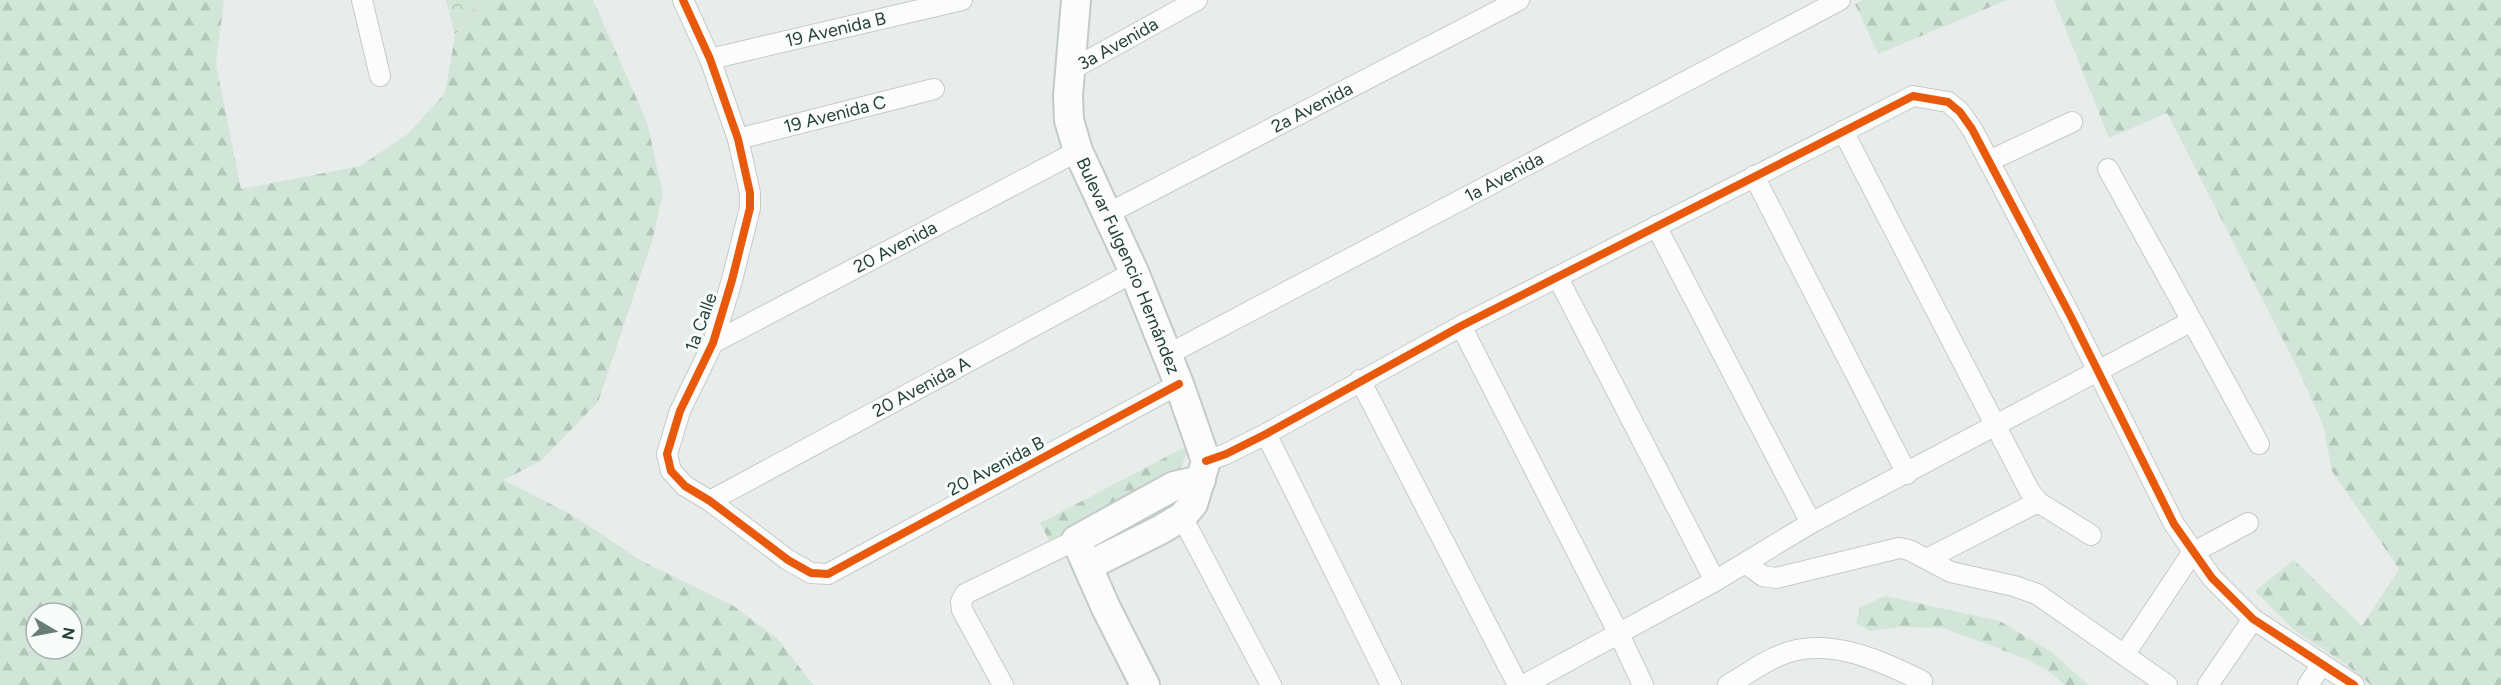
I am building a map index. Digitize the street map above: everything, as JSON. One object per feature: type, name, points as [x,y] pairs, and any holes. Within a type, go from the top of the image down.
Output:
[{"type":"street","points":[[362,0],[380,76]]},
{"type":"street","name":"1a Calle","points":[[683,0],[710,59],[738,139],[750,193],[750,208],[732,280],[712,343],[680,411],[667,454],[670,471],[685,486],[710,501],[788,560],[811,573],[828,574]]},
{"type":"street","name":"19 Avenida B","points":[[710,59],[962,0]]},
{"type":"street","name":"Bulevar Fulgencio Hernández","points":[[1076,0],[1069,71],[1069,120],[1078,151],[1134,272],[1179,384],[1203,470]]},
{"type":"street","name":"3a Avenida","points":[[1069,71],[1197,0]]},
{"type":"street","name":"2a Avenida","points":[[1107,214],[1519,0]]},
{"type":"street","name":"1a Avenida","points":[[1167,355],[1840,0]]},
{"type":"street","name":"19 Avenida C","points":[[738,139],[934,89]]},
{"type":"street","points":[[1003,685],[962,610],[961,602],[965,594],[1076,540],[1360,380],[1913,96],[1948,102],[1960,111],[1989,160],[2174,524],[2212,579],[2253,619],[2354,685]]},
{"type":"street","points":[[1989,160],[2072,122]]},
{"type":"street","points":[[1843,131],[2029,490],[2038,502],[2091,536]]},
{"type":"street","name":"20 Avenida","points":[[712,343],[1078,151]]},
{"type":"street","points":[[2108,170],[2259,444]]},
{"type":"street","points":[[1754,176],[1907,474]]},
{"type":"street","points":[[1656,226],[1811,523]]},
{"type":"street","name":"20 Avenida A","points":[[710,501],[1134,272]]},
{"type":"street","points":[[1557,278],[1715,581]]},
{"type":"street","points":[[1524,685],[1715,581],[1811,523],[2192,321]]},
{"type":"street","points":[[1461,327],[1643,685]]},
{"type":"street","points":[[1360,380],[1518,685]]},
{"type":"street","name":"20 Avenida B","points":[[828,574],[1179,384]]},
{"type":"street","points":[[1266,434],[1391,685]]},
{"type":"street","points":[[1088,566],[1182,517],[1193,504],[1203,470]]},
{"type":"street","points":[[1927,559],[2038,502]]},
{"type":"street","points":[[1182,517],[1271,685]]},
{"type":"street","points":[[2125,654],[2193,553],[2248,523]]},
{"type":"street","points":[[1076,540],[1106,608],[1145,685]]},
{"type":"street","points":[[1745,563],[1763,576],[1776,578],[1845,562],[1887,549],[1909,550],[1951,572],[2021,587],[2037,594],[2167,685]]},
{"type":"street","points":[[2208,685],[2253,619]]},
{"type":"street","points":[[1728,685],[1778,656],[1817,648],[1852,652],[1888,664],[1922,681]]},
{"type":"street","points":[[2308,685],[2322,664]]},
{"type":"green space","points":[[0,0],[224,0],[216,64],[241,189],[360,166],[408,134],[445,93],[455,36],[479,0],[593,0],[647,122],[663,194],[652,241],[598,402],[542,460],[504,480],[574,516],[640,560],[732,605],[778,639],[813,685],[0,685]]},
{"type":"green space","points":[[446,0],[479,0],[455,36]]},
{"type":"green space","points":[[1862,0],[2007,0],[1878,54],[1855,4]]},
{"type":"green space","points":[[2054,0],[2501,0],[2501,685],[2371,685],[2347,665],[2294,630],[2255,591],[2294,560],[2362,626],[2399,569],[2332,471],[2323,425],[2297,367],[2167,113],[2109,138]]},
{"type":"green space","points":[[1189,445],[1182,466],[1170,484],[1051,544],[1040,523]]},
{"type":"green space","points":[[1885,596],[2000,621],[2053,653],[2088,685],[2065,685],[2047,670],[2026,659],[1944,628],[1901,627],[1870,631],[1856,623],[1860,607]]},
{"type":"cycle path","points":[[683,0],[710,59],[738,139],[750,193],[750,208],[713,343],[680,411],[667,454],[671,471],[685,486],[710,501],[788,560],[811,573],[828,574],[1179,384]]},
{"type":"cycle path","points":[[1206,461],[1226,454],[1266,434],[1461,326],[1913,96],[1948,102],[1960,112],[1972,129],[2070,315],[2174,524],[2212,578],[2253,619],[2354,685]]}]
